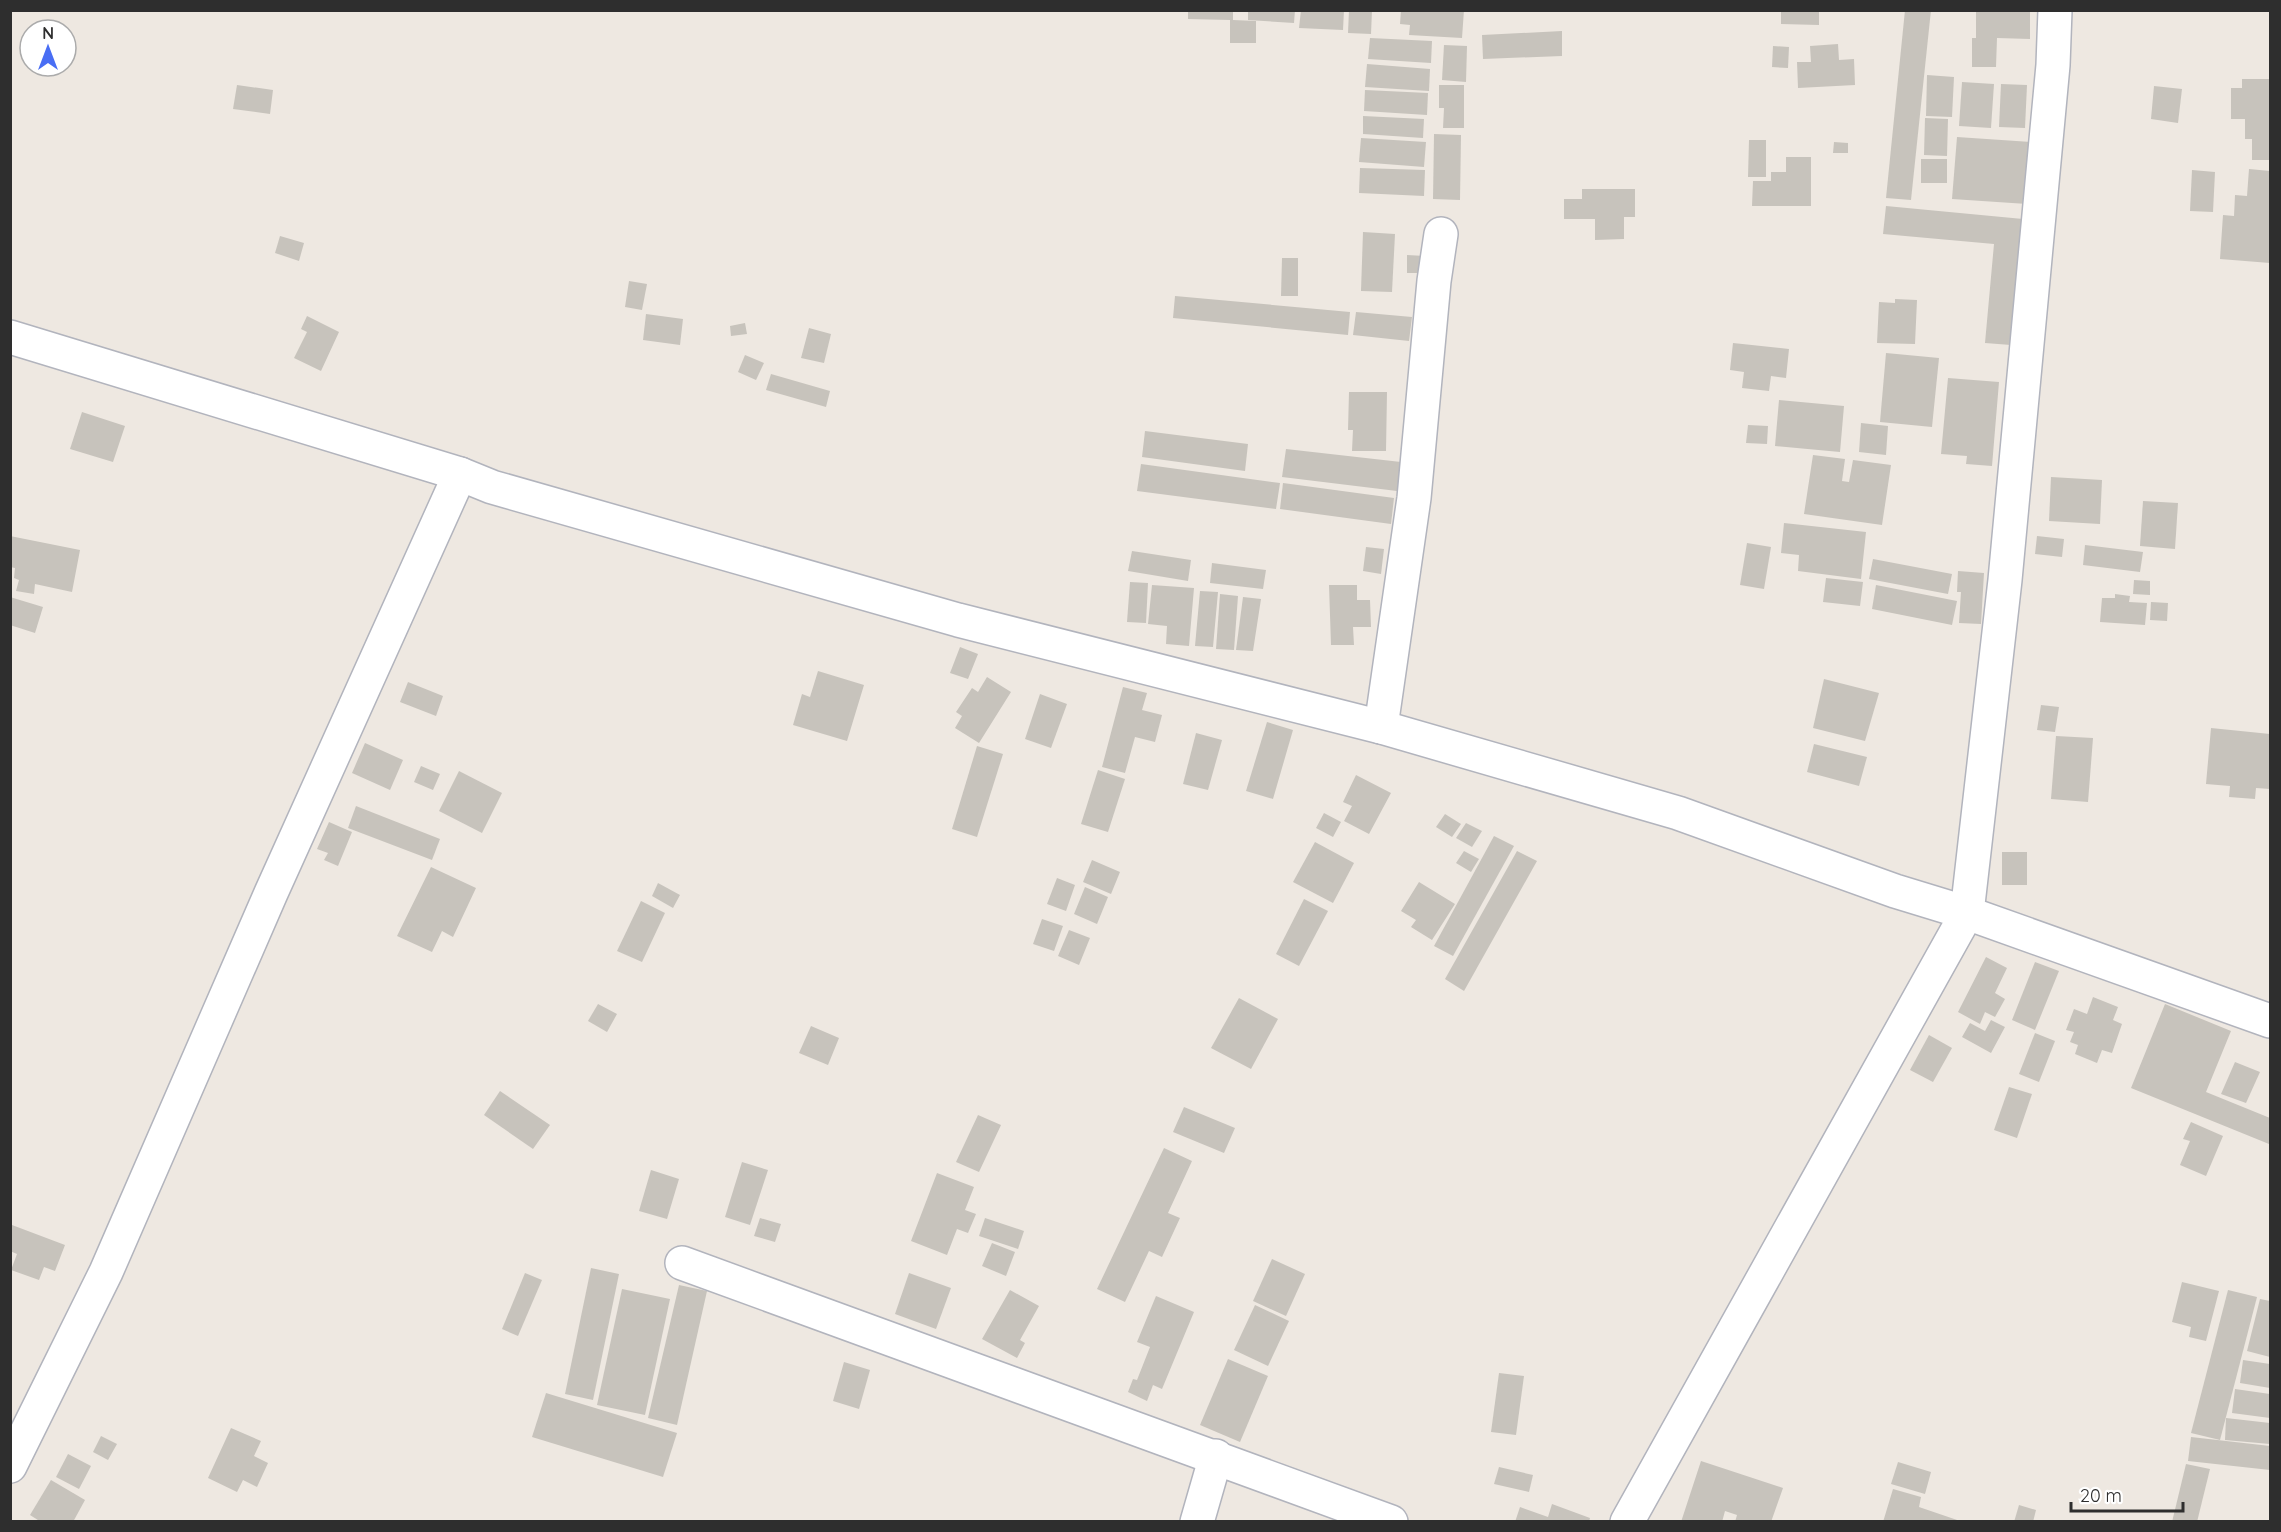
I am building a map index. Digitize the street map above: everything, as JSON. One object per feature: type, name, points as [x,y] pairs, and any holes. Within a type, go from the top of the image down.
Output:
[{"type":"street","points":[[1627,1521],[1967,912],[2006,580],[2053,65],[2055,10]]},
{"type":"street","points":[[1381,727],[1414,498],[1434,281],[1441,234]]},
{"type":"street","points":[[10,338],[460,474],[492,487],[958,620],[1381,727],[1678,813],[1895,891],[1967,912],[2271,1021]]},
{"type":"street","points":[[10,1466],[106,1272],[271,893],[460,474]]},
{"type":"street","points":[[681,1263],[1391,1521]]},
{"type":"street","points":[[1197,1521],[1216,1456]]},
{"type":"building","points":[[1188,10],[1233,10],[1233,20],[1256,21],[1256,43],[1230,43],[1230,20],[1188,19]]},
{"type":"building","points":[[1248,10],[1295,10],[1294,23],[1248,20]]},
{"type":"building","points":[[1301,10],[1344,10],[1343,30],[1299,28]]},
{"type":"building","points":[[1349,10],[1372,10],[1371,34],[1348,33]]},
{"type":"building","points":[[1401,10],[1464,10],[1462,38],[1409,35],[1410,25],[1400,24]]},
{"type":"building","points":[[1781,10],[1819,10],[1819,25],[1781,24]]},
{"type":"building","points":[[1905,10],[1931,10],[1911,200],[1886,198]]},
{"type":"building","points":[[1976,10],[2030,10],[2030,39],[1997,38],[1996,67],[1972,67],[1972,38],[1976,38]]},
{"type":"building","points":[[1562,31],[1562,56],[1483,59],[1482,35]]},
{"type":"building","points":[[1370,38],[1432,41],[1431,63],[1368,59]]},
{"type":"building","points":[[1838,44],[1839,60],[1854,59],[1855,85],[1798,88],[1797,62],[1811,62],[1810,46]]},
{"type":"building","points":[[1444,45],[1467,46],[1466,82],[1442,80]]},
{"type":"building","points":[[1773,46],[1789,47],[1788,68],[1772,67]]},
{"type":"building","points":[[1367,64],[1430,69],[1429,91],[1365,87]]},
{"type":"building","points":[[1927,75],[1954,77],[1952,117],[1926,116]]},
{"type":"building","points":[[2242,79],[2270,79],[2270,160],[2252,160],[2252,139],[2245,139],[2245,119],[2231,119],[2231,88],[2242,88]]},
{"type":"building","points":[[1962,82],[1994,84],[1991,128],[1959,126]]},
{"type":"building","points":[[2001,84],[2027,85],[2025,128],[1999,127]]},
{"type":"building","points":[[237,85],[273,90],[270,114],[233,109]]},
{"type":"building","points":[[1439,85],[1464,85],[1464,128],[1443,128],[1444,108],[1439,108]]},
{"type":"building","points":[[2154,86],[2182,89],[2178,123],[2151,119]]},
{"type":"building","points":[[1365,90],[1428,93],[1427,115],[1364,111]]},
{"type":"building","points":[[1363,116],[1424,119],[1423,138],[1363,134]]},
{"type":"building","points":[[1925,118],[1948,119],[1947,156],[1924,155]]},
{"type":"building","points":[[1434,134],[1461,135],[1460,200],[1433,199]]},
{"type":"building","points":[[1957,137],[2031,142],[2027,204],[1952,199]]},
{"type":"building","points":[[1361,138],[1426,142],[1424,167],[1359,162]]},
{"type":"building","points":[[1749,140],[1766,140],[1766,177],[1748,177]]},
{"type":"building","points":[[1834,142],[1848,143],[1848,153],[1833,153]]},
{"type":"building","points":[[1786,157],[1811,157],[1811,206],[1752,206],[1753,181],[1771,181],[1771,172],[1786,172]]},
{"type":"building","points":[[1921,159],[1947,159],[1947,183],[1921,183]]},
{"type":"building","points":[[1360,168],[1425,170],[1424,196],[1359,193]]},
{"type":"building","points":[[2249,169],[2270,171],[2270,263],[2220,259],[2223,215],[2234,216],[2235,195],[2247,196]]},
{"type":"building","points":[[2192,170],[2215,172],[2213,212],[2190,211]]},
{"type":"building","points":[[1582,189],[1635,189],[1635,217],[1624,217],[1624,239],[1595,240],[1595,219],[1564,219],[1564,199],[1582,199]]},
{"type":"building","points":[[1886,206],[2023,219],[2011,345],[1985,343],[1994,244],[1883,234]]},
{"type":"building","points":[[1363,232],[1395,234],[1392,292],[1361,291]]},
{"type":"building","points":[[280,236],[304,243],[299,261],[275,253]]},
{"type":"building","points":[[1407,255],[1425,256],[1424,273],[1407,273]]},
{"type":"building","points":[[1282,258],[1298,258],[1298,296],[1281,296]]},
{"type":"building","points":[[629,281],[647,284],[642,310],[625,307]]},
{"type":"building","points":[[1175,296],[1350,312],[1348,335],[1173,318]]},
{"type":"building","points":[[1895,299],[1917,300],[1915,344],[1877,343],[1879,302],[1895,303]]},
{"type":"building","points":[[1356,312],[1412,317],[1409,341],[1353,335]]},
{"type":"building","points":[[646,314],[683,319],[680,345],[643,340]]},
{"type":"building","points":[[307,316],[339,332],[321,371],[294,358],[307,332],[301,329]]},
{"type":"building","points":[[745,323],[747,334],[731,336],[730,326]]},
{"type":"building","points":[[809,328],[831,334],[824,363],[801,358]]},
{"type":"building","points":[[1733,343],[1789,349],[1786,378],[1771,376],[1769,391],[1742,388],[1744,372],[1730,370]]},
{"type":"building","points":[[1886,353],[1939,358],[1932,427],[1880,422]]},
{"type":"building","points":[[745,355],[764,363],[756,380],[738,372]]},
{"type":"building","points":[[771,374],[830,391],[826,407],[766,390]]},
{"type":"building","points":[[1948,378],[1999,382],[1992,466],[1966,464],[1967,456],[1941,454]]},
{"type":"building","points":[[1349,392],[1387,392],[1386,451],[1352,451],[1353,430],[1348,430]]},
{"type":"building","points":[[1779,400],[1844,406],[1840,452],[1775,446]]},
{"type":"building","points":[[82,412],[125,426],[113,462],[70,449]]},
{"type":"building","points":[[1861,423],[1888,426],[1886,455],[1859,452]]},
{"type":"building","points":[[1748,425],[1768,426],[1767,444],[1746,443]]},
{"type":"building","points":[[1145,431],[1248,444],[1245,471],[1142,457]]},
{"type":"building","points":[[1286,449],[1401,462],[1397,491],[1282,477]]},
{"type":"building","points":[[1813,455],[1845,459],[1842,481],[1849,482],[1853,460],[1891,465],[1882,525],[1804,514]]},
{"type":"building","points":[[1141,464],[1280,483],[1276,509],[1137,491]]},
{"type":"building","points":[[2051,477],[2102,480],[2100,524],[2049,521]]},
{"type":"building","points":[[1283,483],[1394,498],[1391,524],[1280,509]]},
{"type":"building","points":[[2143,501],[2178,503],[2175,549],[2140,546]]},
{"type":"building","points":[[1784,523],[1866,532],[1861,579],[1798,571],[1799,555],[1781,553]]},
{"type":"building","points":[[10,536],[80,550],[72,592],[35,584],[34,594],[16,591],[19,580],[14,578],[15,568],[10,567]]},
{"type":"building","points":[[2037,536],[2064,539],[2062,557],[2035,554]]},
{"type":"building","points":[[1747,543],[1771,547],[1764,589],[1740,585]]},
{"type":"building","points":[[2085,545],[2143,552],[2140,572],[2083,565]]},
{"type":"building","points":[[1366,547],[1384,549],[1381,574],[1363,571]]},
{"type":"building","points":[[1132,551],[1191,560],[1188,581],[1128,571]]},
{"type":"building","points":[[1873,559],[1952,574],[1948,594],[1869,579]]},
{"type":"building","points":[[1212,563],[1266,570],[1263,589],[1210,583]]},
{"type":"building","points":[[1958,571],[1984,573],[1981,624],[1959,623],[1961,592],[1957,592]]},
{"type":"building","points":[[1826,578],[1863,582],[1860,606],[1823,602]]},
{"type":"building","points":[[2134,580],[2150,581],[2150,595],[2133,594]]},
{"type":"building","points":[[1130,582],[1148,583],[1146,623],[1127,622]]},
{"type":"building","points":[[1152,585],[1194,588],[1189,646],[1166,644],[1167,626],[1148,624]]},
{"type":"building","points":[[1329,585],[1357,585],[1357,600],[1370,600],[1371,627],[1353,627],[1354,645],[1331,645]]},
{"type":"building","points":[[1876,585],[1957,601],[1952,625],[1872,609]]},
{"type":"building","points":[[1200,591],[1218,592],[1213,647],[1195,646]]},
{"type":"building","points":[[1220,594],[1238,596],[1234,650],[1216,649]]},
{"type":"building","points":[[2115,594],[2130,596],[2129,602],[2147,603],[2145,625],[2100,622],[2102,598],[2115,598]]},
{"type":"building","points":[[10,597],[43,607],[35,633],[10,625]]},
{"type":"building","points":[[1243,597],[1261,599],[1253,651],[1236,650]]},
{"type":"building","points":[[2151,602],[2168,603],[2167,621],[2150,620]]},
{"type":"building","points":[[960,647],[978,654],[968,679],[950,673]]},
{"type":"building","points":[[818,671],[864,685],[847,741],[793,725],[802,694],[810,697]]},
{"type":"building","points":[[987,677],[1011,692],[979,743],[955,728],[962,716],[956,712],[972,688],[978,692]]},
{"type":"building","points":[[1824,679],[1879,693],[1865,741],[1813,728]]},
{"type":"building","points":[[408,682],[443,696],[436,716],[400,702]]},
{"type":"building","points":[[1123,687],[1147,693],[1142,710],[1162,715],[1155,742],[1135,737],[1125,773],[1102,767]]},
{"type":"building","points":[[1040,694],[1067,704],[1051,748],[1025,739]]},
{"type":"building","points":[[2041,705],[2059,707],[2055,732],[2037,730]]},
{"type":"building","points":[[1267,722],[1293,730],[1273,799],[1246,791]]},
{"type":"building","points":[[2211,728],[2270,734],[2270,789],[2256,788],[2255,799],[2229,797],[2230,786],[2206,784]]},
{"type":"building","points":[[1196,733],[1222,740],[1208,790],[1183,784]]},
{"type":"building","points":[[2056,736],[2093,738],[2088,802],[2051,799]]},
{"type":"building","points":[[365,743],[403,760],[390,790],[352,773]]},
{"type":"building","points":[[1814,744],[1867,757],[1859,786],[1807,772]]},
{"type":"building","points":[[977,746],[1003,754],[977,837],[952,829]]},
{"type":"building","points":[[421,766],[440,774],[433,790],[414,782]]},
{"type":"building","points":[[1098,770],[1125,779],[1108,832],[1081,824]]},
{"type":"building","points":[[459,771],[502,793],[482,833],[439,811]]},
{"type":"building","points":[[1356,775],[1391,793],[1369,834],[1344,821],[1352,806],[1343,802]]},
{"type":"building","points":[[356,806],[440,839],[432,860],[348,828]]},
{"type":"building","points":[[1324,813],[1341,822],[1333,837],[1316,828]]},
{"type":"building","points":[[1445,814],[1461,824],[1452,837],[1436,827]]},
{"type":"building","points":[[329,822],[352,832],[338,866],[324,860],[328,853],[317,849]]},
{"type":"building","points":[[1466,823],[1482,831],[1472,847],[1456,838]]},
{"type":"building","points":[[1494,836],[1514,846],[1453,956],[1434,946]]},
{"type":"building","points":[[1315,842],[1354,863],[1333,903],[1293,882]]},
{"type":"building","points":[[1464,851],[1479,859],[1471,872],[1456,863]]},
{"type":"building","points":[[1517,851],[1537,861],[1464,991],[1445,979]]},
{"type":"building","points":[[2002,852],[2027,852],[2027,885],[2002,885]]},
{"type":"building","points":[[1092,860],[1120,872],[1111,894],[1083,882]]},
{"type":"building","points":[[431,867],[476,888],[453,937],[442,931],[432,952],[397,936]]},
{"type":"building","points":[[1057,878],[1075,885],[1066,911],[1047,904]]},
{"type":"building","points":[[1419,882],[1455,904],[1432,940],[1411,927],[1416,920],[1401,911]]},
{"type":"building","points":[[658,883],[680,895],[673,908],[652,896]]},
{"type":"building","points":[[1085,887],[1108,897],[1097,924],[1074,914]]},
{"type":"building","points":[[1304,899],[1328,911],[1299,966],[1276,954]]},
{"type":"building","points":[[641,901],[665,913],[642,962],[617,951]]},
{"type":"building","points":[[1042,919],[1063,926],[1054,951],[1033,944]]},
{"type":"building","points":[[1069,930],[1090,938],[1079,965],[1058,956]]},
{"type":"building","points":[[1986,957],[2007,968],[1995,993],[2005,999],[1995,1017],[1985,1012],[1980,1024],[1958,1012]]},
{"type":"building","points":[[2035,962],[2059,971],[2035,1030],[2012,1020]]},
{"type":"building","points":[[2093,997],[2118,1007],[2113,1020],[2122,1024],[2112,1053],[2102,1050],[2097,1063],[2075,1054],[2078,1045],[2070,1042],[2074,1032],[2066,1030],[2074,1009],[2087,1014]]},
{"type":"building","points":[[1239,998],[1278,1019],[1251,1069],[1211,1048]]},
{"type":"building","points":[[598,1004],[617,1014],[607,1032],[588,1021]]},
{"type":"building","points":[[2165,1004],[2231,1031],[2206,1092],[2270,1118],[2269,1144],[2131,1088]]},
{"type":"building","points":[[1991,1020],[2005,1027],[1991,1053],[1962,1037],[1970,1023],[1985,1031]]},
{"type":"building","points":[[811,1026],[839,1038],[828,1065],[799,1053]]},
{"type":"building","points":[[2035,1033],[2055,1041],[2039,1082],[2019,1074]]},
{"type":"building","points":[[1929,1035],[1952,1048],[1933,1082],[1910,1070]]},
{"type":"building","points":[[2235,1062],[2260,1072],[2246,1103],[2221,1094]]},
{"type":"building","points":[[2009,1087],[2032,1094],[2017,1138],[1994,1130]]},
{"type":"building","points":[[500,1091],[550,1125],[533,1149],[484,1115]]},
{"type":"building","points":[[1184,1107],[1235,1128],[1224,1153],[1173,1132]]},
{"type":"building","points":[[978,1115],[1001,1125],[979,1172],[956,1162]]},
{"type":"building","points":[[2191,1122],[2223,1136],[2206,1176],[2180,1165],[2190,1141],[2183,1139]]},
{"type":"building","points":[[1164,1148],[1192,1161],[1168,1213],[1180,1218],[1162,1257],[1149,1251],[1125,1302],[1097,1289]]},
{"type":"building","points":[[742,1162],[768,1170],[750,1225],[725,1217]]},
{"type":"building","points":[[651,1170],[679,1179],[667,1219],[639,1211]]},
{"type":"building","points":[[937,1173],[974,1187],[965,1210],[976,1214],[968,1233],[957,1229],[947,1255],[911,1241]]},
{"type":"building","points":[[760,1218],[781,1224],[775,1242],[754,1236]]},
{"type":"building","points":[[985,1218],[1024,1231],[1018,1249],[979,1236]]},
{"type":"building","points":[[12,1225],[65,1245],[55,1271],[44,1267],[39,1280],[11,1270],[17,1254],[10,1251]]},
{"type":"building","points":[[992,1243],[1015,1252],[1006,1276],[982,1266]]},
{"type":"building","points":[[1272,1259],[1305,1274],[1286,1316],[1253,1301]]},
{"type":"building","points":[[591,1268],[619,1274],[593,1400],[565,1394]]},
{"type":"building","points":[[525,1273],[542,1280],[518,1336],[502,1329]]},
{"type":"building","points":[[909,1273],[951,1288],[936,1329],[895,1314]]},
{"type":"building","points":[[2182,1282],[2219,1291],[2206,1341],[2189,1337],[2191,1327],[2172,1322]]},
{"type":"building","points":[[679,1285],[707,1291],[677,1425],[648,1418]]},
{"type":"building","points":[[622,1289],[670,1299],[645,1415],[597,1405]]},
{"type":"building","points":[[1010,1290],[1039,1306],[1020,1340],[1025,1343],[1017,1358],[982,1339]]},
{"type":"building","points":[[2228,1290],[2257,1297],[2220,1440],[2191,1433]]},
{"type":"building","points":[[1156,1296],[1194,1312],[1162,1389],[1153,1385],[1147,1401],[1128,1392],[1133,1379],[1137,1380],[1150,1347],[1137,1342]]},
{"type":"building","points":[[2260,1299],[2270,1301],[2270,1357],[2247,1351]]},
{"type":"building","points":[[1255,1305],[1289,1321],[1268,1366],[1234,1350]]},
{"type":"building","points":[[1228,1359],[1268,1376],[1240,1442],[1200,1425]]},
{"type":"building","points":[[2243,1360],[2270,1364],[2270,1388],[2240,1383]]},
{"type":"building","points":[[844,1362],[870,1370],[859,1409],[833,1401]]},
{"type":"building","points":[[1499,1373],[1524,1376],[1516,1435],[1491,1432]]},
{"type":"building","points":[[2235,1389],[2270,1394],[2270,1418],[2232,1413]]},
{"type":"building","points":[[546,1393],[677,1433],[663,1477],[532,1437]]},
{"type":"building","points":[[2226,1418],[2270,1423],[2270,1444],[2225,1440]]},
{"type":"building","points":[[231,1428],[261,1441],[254,1456],[268,1463],[257,1487],[243,1480],[237,1492],[208,1478]]},
{"type":"building","points":[[101,1436],[117,1444],[108,1460],[93,1452]]},
{"type":"building","points":[[2191,1437],[2270,1446],[2270,1470],[2188,1461]]},
{"type":"building","points":[[68,1454],[91,1466],[79,1489],[56,1477]]},
{"type":"building","points":[[1701,1461],[1783,1488],[1771,1522],[1735,1522],[1737,1515],[1725,1511],[1722,1522],[1681,1522]]},
{"type":"building","points":[[1898,1462],[1931,1472],[1925,1494],[1891,1484]]},
{"type":"building","points":[[2186,1464],[2210,1469],[2197,1522],[2172,1522]]},
{"type":"building","points":[[1499,1467],[1533,1475],[1529,1492],[1494,1484]]},
{"type":"building","points":[[51,1480],[85,1500],[73,1522],[41,1522],[30,1515]]},
{"type":"building","points":[[1893,1489],[1921,1497],[1919,1507],[1963,1522],[1883,1522]]},
{"type":"building","points":[[1552,1504],[1590,1518],[1589,1522],[1515,1522],[1520,1507],[1548,1517]]},
{"type":"building","points":[[2019,1505],[2036,1510],[2033,1522],[2014,1522]]}]
